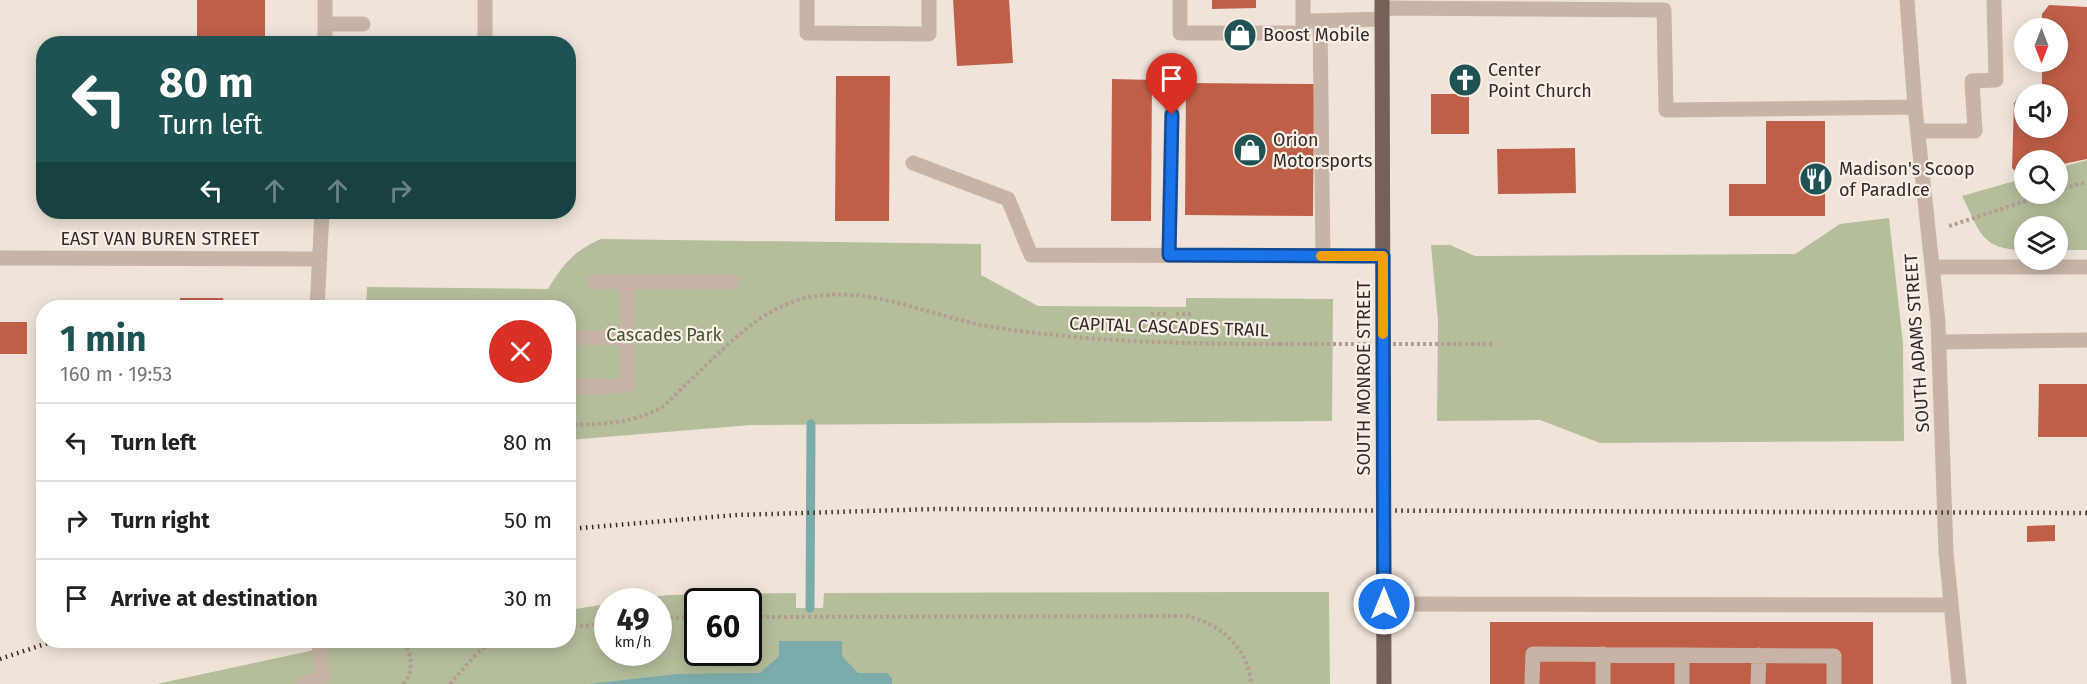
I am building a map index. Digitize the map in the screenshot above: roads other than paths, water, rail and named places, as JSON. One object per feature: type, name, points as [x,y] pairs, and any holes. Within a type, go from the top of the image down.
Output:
[{"type":"main road","name":"SOUTH MONROE STREET","points":[[1382,9],[1384,684]]},
{"type":"street","points":[[325,0],[325,36]]},
{"type":"street","points":[[485,0],[485,36]]},
{"type":"street","points":[[807,0],[807,33],[928,33],[929,0]]},
{"type":"street","points":[[1180,0],[1180,33],[1303,33],[1303,0]]},
{"type":"street","name":"SOUTH ADAMS STREET","points":[[1907,0],[1915,107],[1940,342],[1946,552],[1959,684]]},
{"type":"street","points":[[1918,131],[1975,131],[1972,81],[1995,80],[1994,0]]},
{"type":"street","points":[[1303,22],[1382,9],[1664,10],[1666,110],[1915,107]]},
{"type":"street","points":[[1320,21],[1323,256]]},
{"type":"street","points":[[325,24],[363,24]]},
{"type":"street","points":[[1169,255],[1172,92]]},
{"type":"street","points":[[913,163],[1008,200],[1031,255],[1383,256]]},
{"type":"street","points":[[317,300],[322,219]]},
{"type":"street","name":"EAST VAN BUREN STREET","points":[[0,258],[320,259]]},
{"type":"street","points":[[1933,267],[2087,267]]},
{"type":"street","points":[[594,282],[732,282]]},
{"type":"street","points":[[576,387],[627,386],[627,282]]},
{"type":"street","points":[[576,338],[627,338]]},
{"type":"street","points":[[1940,342],[2087,340]]},
{"type":"street","points":[[1384,604],[1950,605]]},
{"type":"street","points":[[302,684],[322,678],[320,648]]},
{"type":"street","points":[[1532,684],[1533,654],[1834,656],[1834,684]]},
{"type":"street","points":[[1603,654],[1603,684]]},
{"type":"street","points":[[1682,684],[1683,655]]},
{"type":"street","points":[[1758,684],[1759,655]]},
{"type":"water","points":[[779,641],[842,641],[842,656],[858,673],[887,673],[892,678],[892,684],[589,684],[676,674],[760,673],[779,656]]},
{"type":"waterway","points":[[810,608],[811,424]]},
{"type":"railway","points":[[576,528],[737,515],[934,509],[2087,513]]},
{"type":"railway","points":[[0,659],[36,647]]},
{"type":"place","name":"Boost Mobile","points":[[1240,35]]},
{"type":"place","name":"Center Point Church","points":[[1465,80]]},
{"type":"place","name":"Orion Motorsports","points":[[1250,150]]},
{"type":"place","name":"Madison's Scoop of ParadIce","points":[[1816,179]]},
{"type":"park label","name":"Cascades Park","points":[[664,335]]}]
